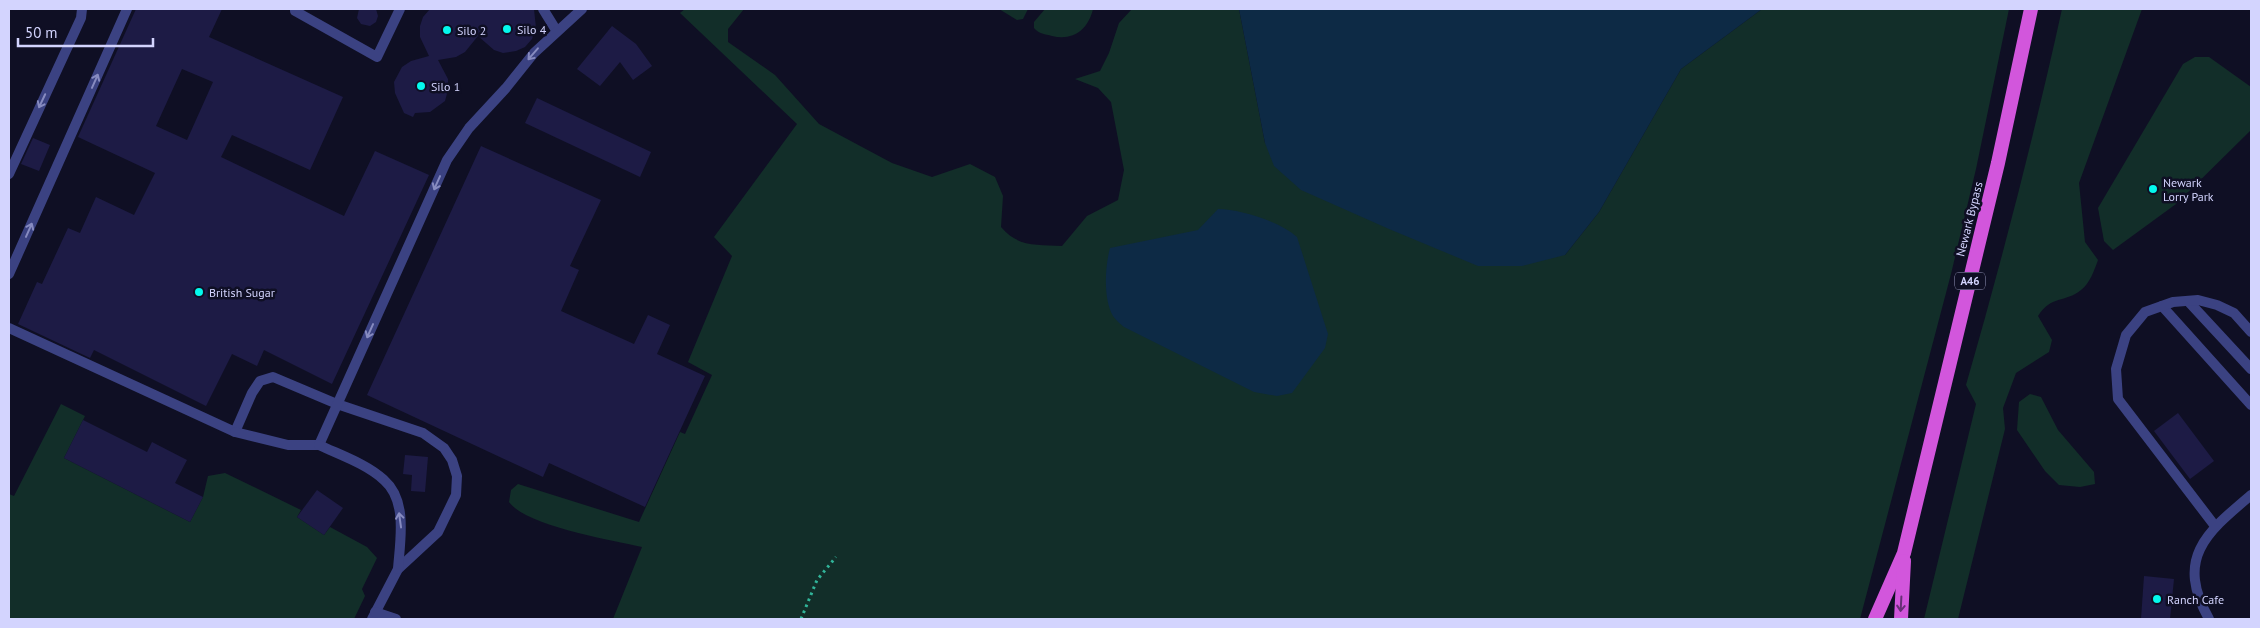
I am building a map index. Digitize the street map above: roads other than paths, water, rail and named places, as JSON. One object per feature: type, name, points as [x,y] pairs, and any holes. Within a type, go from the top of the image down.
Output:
[{"type":"highway","name":"Newark Bypass","points":[[1875,619],[1904,553],[1998,163],[2031,9]]},
{"type":"highway","name":"Newark Bypass","points":[[1901,619],[1904,553]]},
{"type":"lane","points":[[9,174],[81,18],[82,9]]},
{"type":"lane","points":[[9,274],[127,9]]},
{"type":"lane","points":[[296,9],[295,11],[378,57],[400,9]]},
{"type":"lane","points":[[543,9],[556,30]]},
{"type":"lane","points":[[319,445],[447,160],[469,128],[506,88],[534,52],[556,30],[582,9]]},
{"type":"lane","points":[[2215,526],[2118,399],[2116,369],[2126,335],[2145,312],[2173,302],[2198,300],[2217,304],[2234,313],[2251,332]]},
{"type":"lane","points":[[2188,301],[2251,369]]},
{"type":"lane","points":[[2162,306],[2251,405]]},
{"type":"lane","points":[[9,328],[234,432],[288,445],[319,445],[385,480],[397,501],[402,530],[398,569]]},
{"type":"lane","points":[[234,432],[252,393],[260,381],[273,377],[337,404],[423,433],[444,448],[452,460],[457,476],[456,495],[438,532],[398,569],[373,615],[396,619]]},
{"type":"lane","points":[[2209,619],[2199,601],[2194,575],[2199,551],[2215,526],[2251,495]]},
{"type":"water","points":[[1239,9],[1762,9],[1681,69],[1599,212],[1565,255],[1522,266],[1478,266],[1301,190],[1274,166],[1265,143]]},
{"type":"water","points":[[1218,209],[1237,211],[1260,217],[1281,226],[1297,237],[1328,334],[1325,348],[1292,393],[1277,396],[1254,392],[1124,327],[1114,317],[1110,309],[1106,282],[1110,248],[1198,230]]},
{"type":"place","name":"Silo 4","points":[[507,29]]},
{"type":"place","name":"Silo 2","points":[[447,30]]},
{"type":"place","name":"Silo 1","points":[[421,86]]},
{"type":"place","name":"Newark Lorry Park","points":[[2153,189]]},
{"type":"place","name":"British Sugar","points":[[199,292]]},
{"type":"place","name":"Ranch Cafe","points":[[2157,599]]}]
